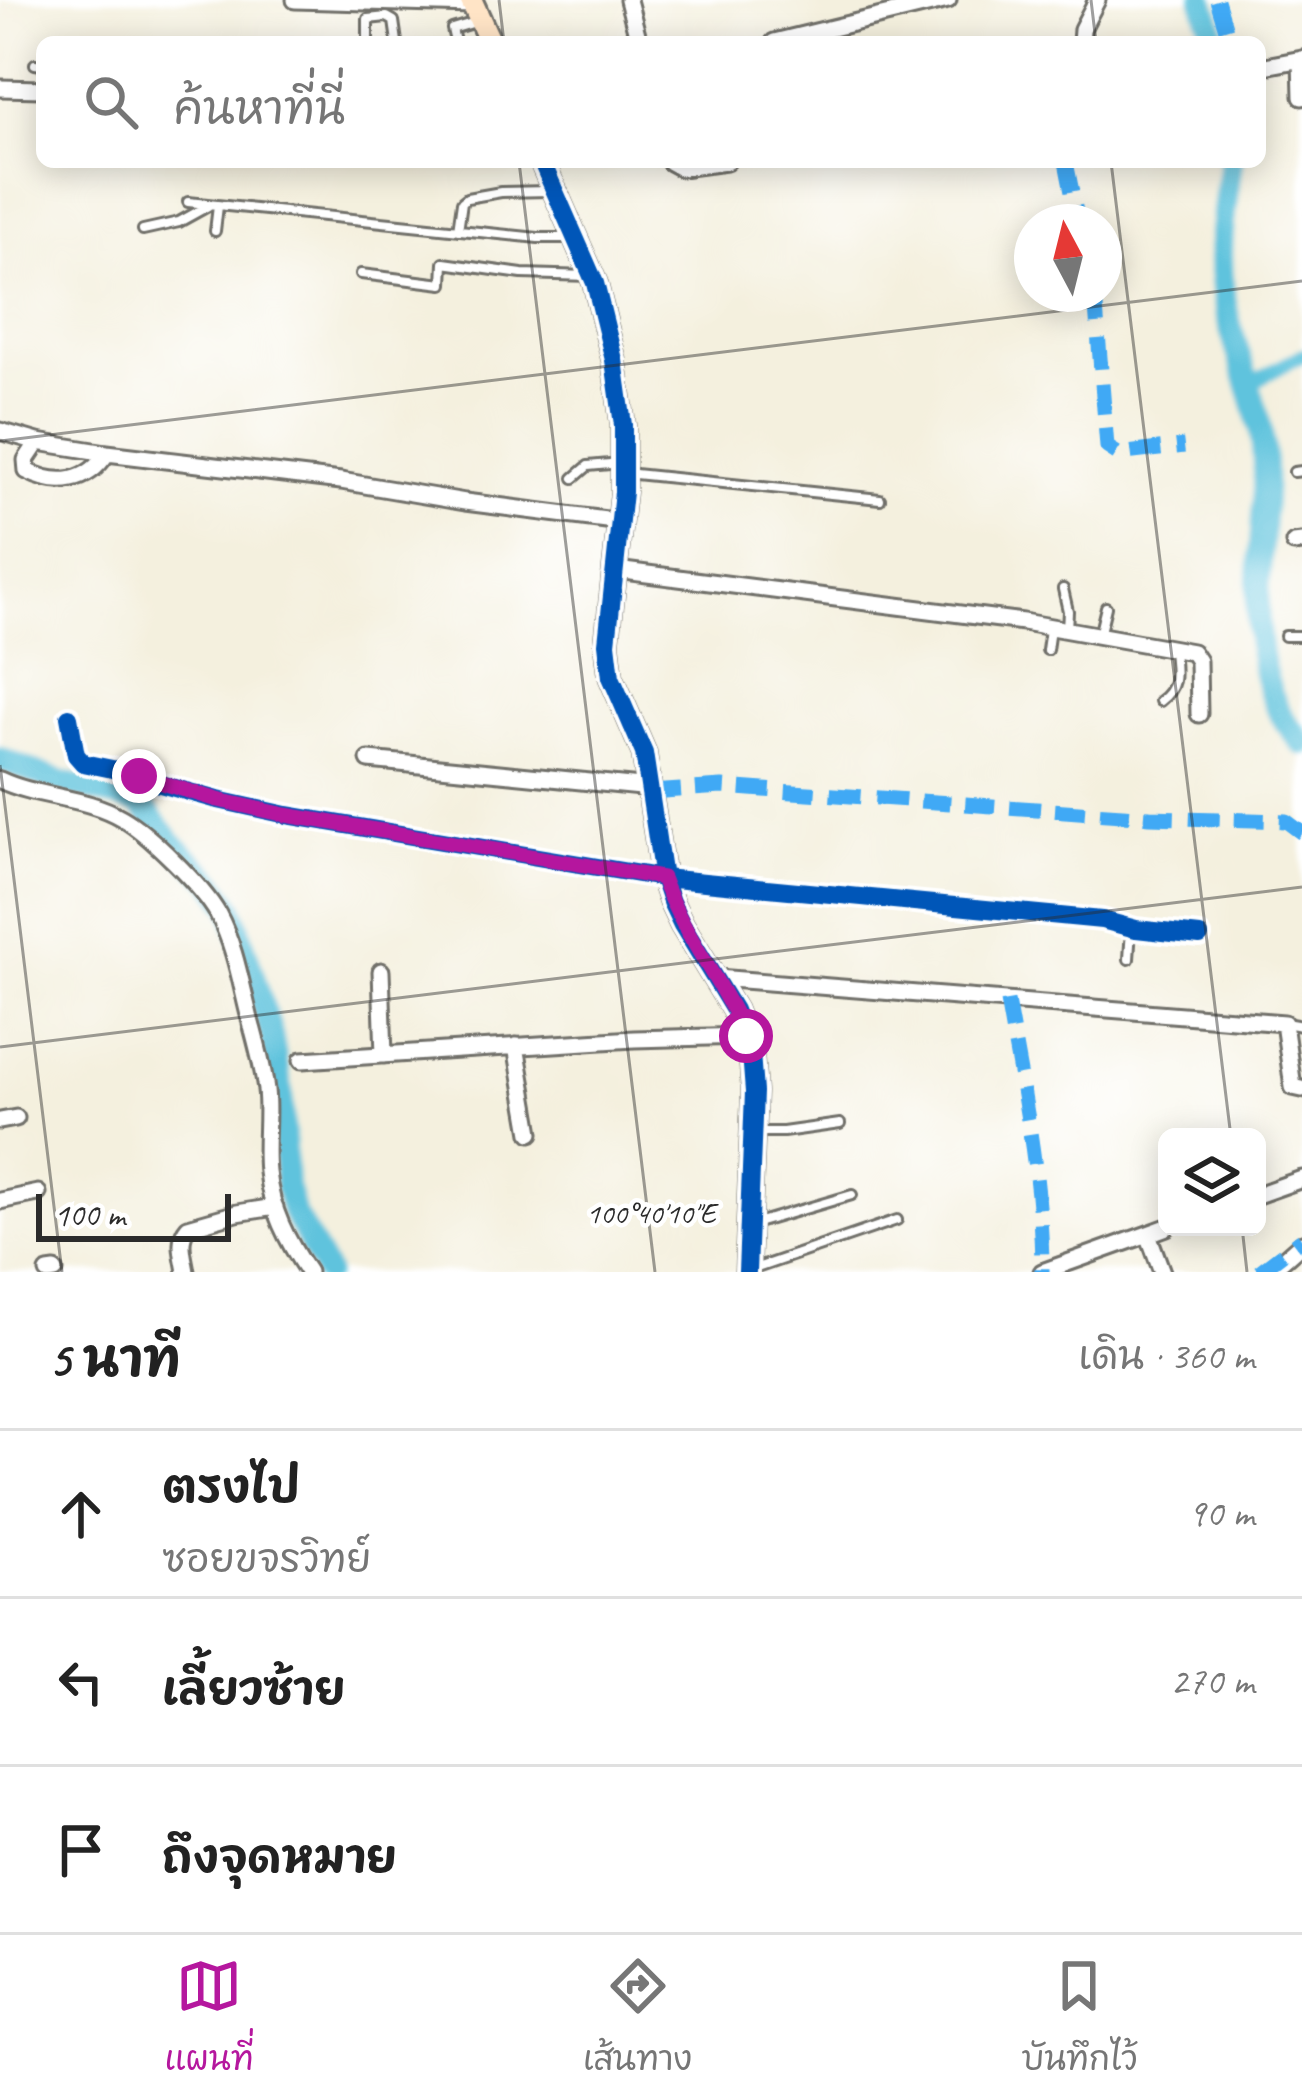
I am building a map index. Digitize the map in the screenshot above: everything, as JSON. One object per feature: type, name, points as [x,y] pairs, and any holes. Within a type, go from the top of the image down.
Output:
[{"type":"street","points":[[295,0],[475,8],[487,36]]},
{"type":"street","points":[[799,36],[948,0]]},
{"type":"street","points":[[1081,36],[1097,0]]},
{"type":"street","points":[[634,2],[638,36]]},
{"type":"street","points":[[1266,66],[1301,59],[1302,97]]},
{"type":"street","points":[[0,88],[36,89]]},
{"type":"street","points":[[545,168],[592,276],[606,321],[623,425],[622,522],[607,659],[611,677],[644,753],[662,878],[682,925],[717,978],[746,1036],[754,1070],[747,1272]]},
{"type":"street","points":[[0,430],[38,442],[107,453],[622,522]]},
{"type":"street","points":[[38,442],[26,460],[27,471],[57,479],[88,474],[107,453]]},
{"type":"street","points":[[616,570],[1059,629],[1192,652],[1198,661],[1198,714]]},
{"type":"street","points":[[69,717],[76,755],[83,763],[286,815],[662,878],[1102,920],[1200,936]]},
{"type":"street","points":[[369,760],[651,788]]},
{"type":"street","points":[[0,779],[104,809],[127,821],[201,891],[217,913],[237,968],[264,1076],[267,1170],[274,1208],[308,1272]]},
{"type":"street","points":[[381,971],[384,1054]]},
{"type":"street","points":[[717,978],[1284,1023],[1292,1087],[1302,1089]]},
{"type":"street","points":[[302,1060],[746,1036]]},
{"type":"street","points":[[516,1046],[531,1133]]},
{"type":"street","points":[[1266,1192],[1302,1179]]},
{"type":"street","points":[[0,1201],[38,1193]]},
{"type":"street","points":[[186,1272],[181,1241],[188,1227],[274,1208]]},
{"type":"street","points":[[1042,1272],[1158,1230]]},
{"type":"street","points":[[1148,1234],[1162,1272]]},
{"type":"street","points":[[1269,1272],[1302,1243]]},
{"type":"lane","points":[[454,36],[452,28],[475,8]]},
{"type":"lane","points":[[368,36],[368,19],[387,17],[394,21],[396,36]]},
{"type":"lane","points":[[458,230],[466,198],[555,191]]},
{"type":"lane","points":[[188,202],[576,238]]},
{"type":"lane","points":[[143,230],[179,222],[214,205]]},
{"type":"lane","points":[[214,205],[214,231]]},
{"type":"lane","points":[[362,274],[443,284],[444,263],[522,274],[592,276]]},
{"type":"lane","points":[[574,478],[588,466],[623,468],[880,499]]},
{"type":"lane","points":[[1047,650],[1067,611],[1063,590]]},
{"type":"lane","points":[[1099,637],[1106,607]]},
{"type":"lane","points":[[1285,636],[1302,636]]},
{"type":"lane","points":[[1160,701],[1174,689],[1173,651]]},
{"type":"lane","points":[[1129,959],[1131,928]]},
{"type":"lane","points":[[1284,1023],[1302,1026]]},
{"type":"lane","points":[[752,1132],[840,1124]]},
{"type":"lane","points":[[749,1226],[852,1195]]},
{"type":"lane","points":[[747,1272],[897,1220]]},
{"type":"waterway","points":[[1203,0],[1215,36]]},
{"type":"waterway","points":[[1230,168],[1222,278],[1228,317],[1261,432],[1264,467],[1260,645],[1280,713],[1302,743]]},
{"type":"waterway","points":[[1249,384],[1302,355]]},
{"type":"waterway","points":[[0,759],[57,781],[140,803],[232,908],[271,1034],[281,1091],[286,1186],[293,1212],[326,1272]]},
{"type":"marked path","points":[[1217,0],[1228,36]]},
{"type":"marked path","points":[[1067,168],[1074,204]]},
{"type":"marked path","points":[[1096,312],[1107,447],[1118,454],[1184,446]]},
{"type":"marked path","points":[[651,792],[722,787],[1150,817],[1286,821],[1302,833]]},
{"type":"marked path","points":[[1007,1001],[1035,1170],[1042,1272]]},
{"type":"marked path","points":[[1259,1272],[1302,1239]]},
{"type":"cycle path","points":[[545,168],[595,283],[614,360],[623,425],[623,492],[607,643],[611,677],[644,753],[671,902],[734,1010],[751,1053],[754,1092],[747,1272]]},
{"type":"cycle path","points":[[69,717],[76,755],[83,763],[287,815],[663,878],[1102,920],[1200,936]]},
{"type":"route","points":[[139,776],[286,815],[662,878],[682,925],[717,978],[746,1036]]}]
